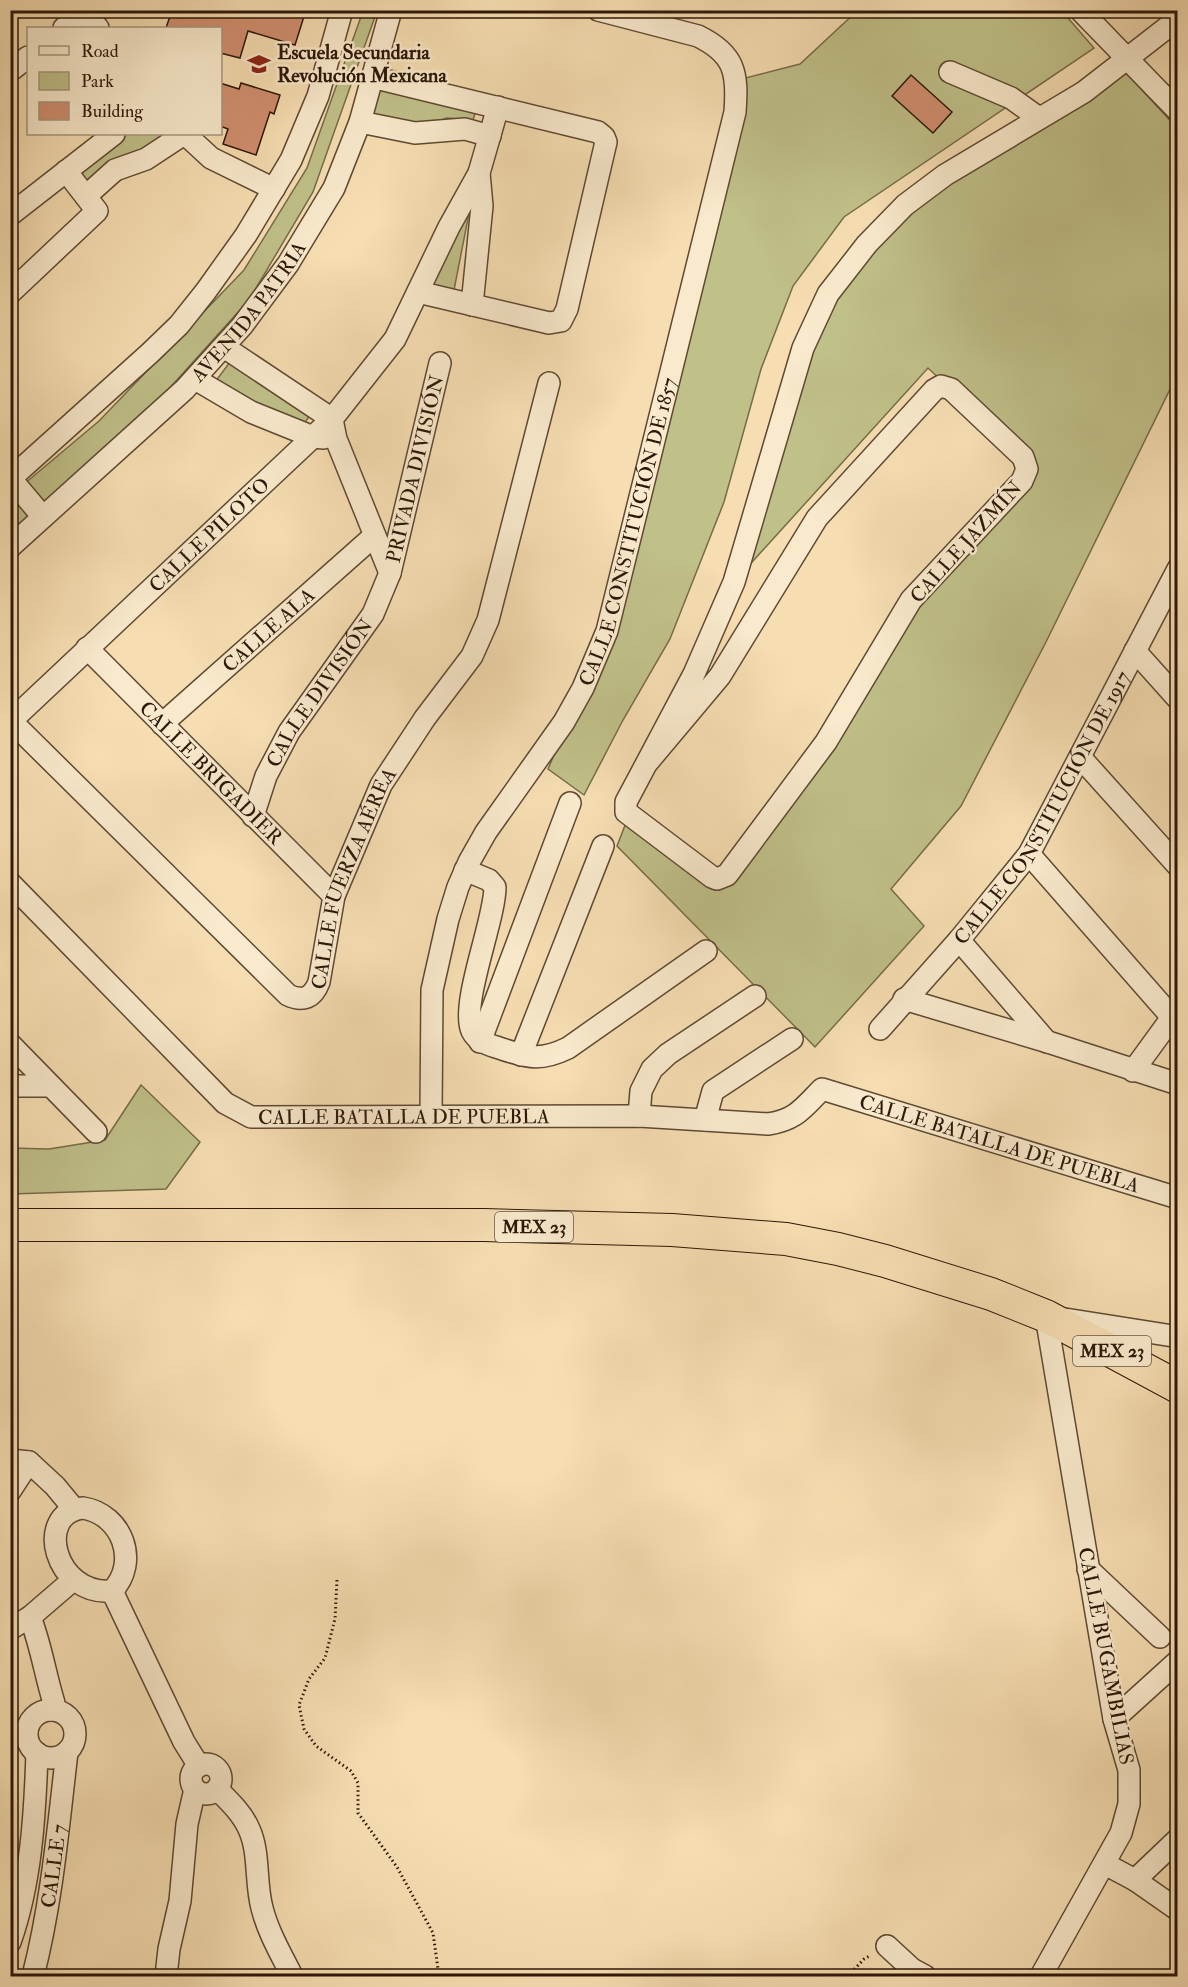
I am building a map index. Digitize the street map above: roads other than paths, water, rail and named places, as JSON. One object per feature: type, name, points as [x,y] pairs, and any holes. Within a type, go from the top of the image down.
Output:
[{"type":"highway","name":"MEX 23","points":[[10,1226],[484,1225],[728,1233],[786,1239],[838,1249],[991,1294],[1046,1316],[1178,1387]]},
{"type":"street","points":[[43,517],[11,479],[178,325],[206,291],[246,235],[291,160],[318,96],[342,10]]},
{"type":"street","name":"AVENIDA PATRIA","points":[[10,548],[195,379],[224,347],[294,255],[334,188],[360,122],[391,10]]},
{"type":"street","name":"CALLE CONSTITUCIÓN DE 1857","points":[[431,1115],[432,990],[448,919],[465,870],[486,831],[564,722],[583,688],[607,631],[735,112],[737,87],[733,71],[727,57],[713,43],[698,36],[598,10]]},
{"type":"street","points":[[1080,10],[1178,111]]},
{"type":"street","points":[[66,27],[88,16]]},
{"type":"street","name":"CALLE JAZMÍN","points":[[647,763],[720,676],[817,518],[934,390],[941,386],[951,389],[1023,457],[1026,469],[1022,481],[911,600],[826,742],[722,878],[712,877],[626,812],[626,802],[694,674],[734,582],[803,348],[828,294],[867,244],[905,205],[945,175],[1084,92],[1178,19]]},
{"type":"street","points":[[10,71],[27,58]]},
{"type":"street","points":[[950,72],[1011,98],[1039,118]]},
{"type":"street","points":[[372,77],[598,132],[604,137],[606,147],[567,309],[561,321],[549,323],[418,292]]},
{"type":"street","points":[[472,305],[482,206],[479,173],[498,107]]},
{"type":"street","points":[[360,122],[415,133],[465,129],[490,136]]},
{"type":"street","points":[[10,215],[113,135]]},
{"type":"street","points":[[86,196],[116,170],[146,159],[183,135]]},
{"type":"street","points":[[186,135],[211,159],[274,189]]},
{"type":"street","points":[[10,293],[97,211],[66,171]]},
{"type":"street","name":"CALLE PILOTO","points":[[11,721],[313,437],[334,429],[395,339],[449,227],[479,173]]},
{"type":"street","points":[[224,347],[334,429],[390,573]]},
{"type":"street","name":"PRIVADA DIVISIÓN","points":[[390,573],[440,363]]},
{"type":"street","points":[[195,379],[251,412],[313,437]]},
{"type":"street","name":"CALLE FUERZA AÉREA","points":[[11,721],[288,995],[300,1000],[310,997],[320,982],[334,896],[381,785],[424,718],[472,656],[488,620],[549,383]]},
{"type":"street","name":"CALLE ALA","points":[[162,724],[374,536]]},
{"type":"street","name":"CALLE CONSTITUCIÓN DE 1917","points":[[880,1029],[904,999],[959,940],[1029,854],[1178,569]]},
{"type":"street","name":"CALLE DIVISIÓN","points":[[254,816],[266,776],[289,732],[373,614],[390,573]]},
{"type":"street","name":"CALLE BRIGADIER","points":[[87,648],[334,896]]},
{"type":"street","points":[[1135,651],[1178,699]]},
{"type":"street","points":[[1080,757],[1178,866]]},
{"type":"street","points":[[480,1042],[570,803]]},
{"type":"street","points":[[522,1055],[603,846]]},
{"type":"street","points":[[1029,854],[1170,1015],[1168,1023],[1133,1071]]},
{"type":"street","points":[[465,870],[489,880],[495,887],[470,1017],[472,1031],[480,1042],[522,1055],[549,1057],[568,1048],[706,951]]},
{"type":"street","name":"CALLE BATALLA DE PUEBLA","points":[[10,883],[225,1103],[251,1116],[639,1116],[768,1124],[786,1122],[822,1089],[1178,1198]]},
{"type":"street","points":[[959,940],[1048,1042]]},
{"type":"street","points":[[639,1116],[642,1090],[652,1069],[668,1053],[755,996]]},
{"type":"street","points":[[904,999],[1178,1084]]},
{"type":"street","points":[[705,1120],[713,1091],[792,1040]]},
{"type":"street","points":[[10,1044],[96,1132]]},
{"type":"street","points":[[10,1086],[51,1086]]},
{"type":"street","points":[[1046,1316],[1178,1335]]},
{"type":"street","name":"CALLE BUGAMBILIAS","points":[[1041,1977],[1106,1864],[1121,1833],[1129,1804],[1129,1770],[1114,1719],[1046,1316]]},
{"type":"street","points":[[10,1491],[20,1461],[55,1486],[74,1509]]},
{"type":"street","points":[[83,1508],[99,1512],[115,1526],[121,1535],[127,1556],[125,1569],[119,1584],[112,1591],[82,1587],[73,1580],[60,1563],[56,1542],[57,1531],[66,1514],[74,1509],[83,1508]]},
{"type":"street","points":[[1088,1569],[1160,1637]]},
{"type":"street","points":[[10,1629],[30,1617],[73,1580]]},
{"type":"street","points":[[112,1591],[184,1742],[199,1766]]},
{"type":"street","points":[[30,1617],[40,1641],[54,1703],[51,1710]]},
{"type":"street","points":[[1114,1719],[1178,1660]]},
{"type":"street","points":[[51,1710],[63,1713],[71,1721],[75,1733],[73,1744],[67,1752],[51,1758],[37,1753],[30,1746],[27,1736],[28,1725],[37,1714],[51,1710]]},
{"type":"street","name":"CALLE 7","points":[[33,1977],[45,1928],[53,1880],[67,1752]]},
{"type":"street","name":"CALLE 7","points":[[10,1942],[26,1880],[36,1792],[37,1753]]},
{"type":"street","points":[[166,1977],[169,1949],[180,1900],[186,1834],[195,1789],[192,1774],[199,1766],[210,1764],[220,1772],[222,1779],[217,1789],[208,1794],[195,1789]]},
{"type":"street","points":[[217,1789],[241,1814],[249,1829],[254,1844],[257,1888],[265,1921],[292,1977]]},
{"type":"street","points":[[1135,1880],[1178,1839]]},
{"type":"street","points":[[1106,1864],[1135,1880],[1178,1910]]},
{"type":"street","points":[[886,1946],[912,1969],[925,1977]]},
{"type":"place","name":"Escuela Secundaria Revolución Mexicana","points":[[259,64]]}]
